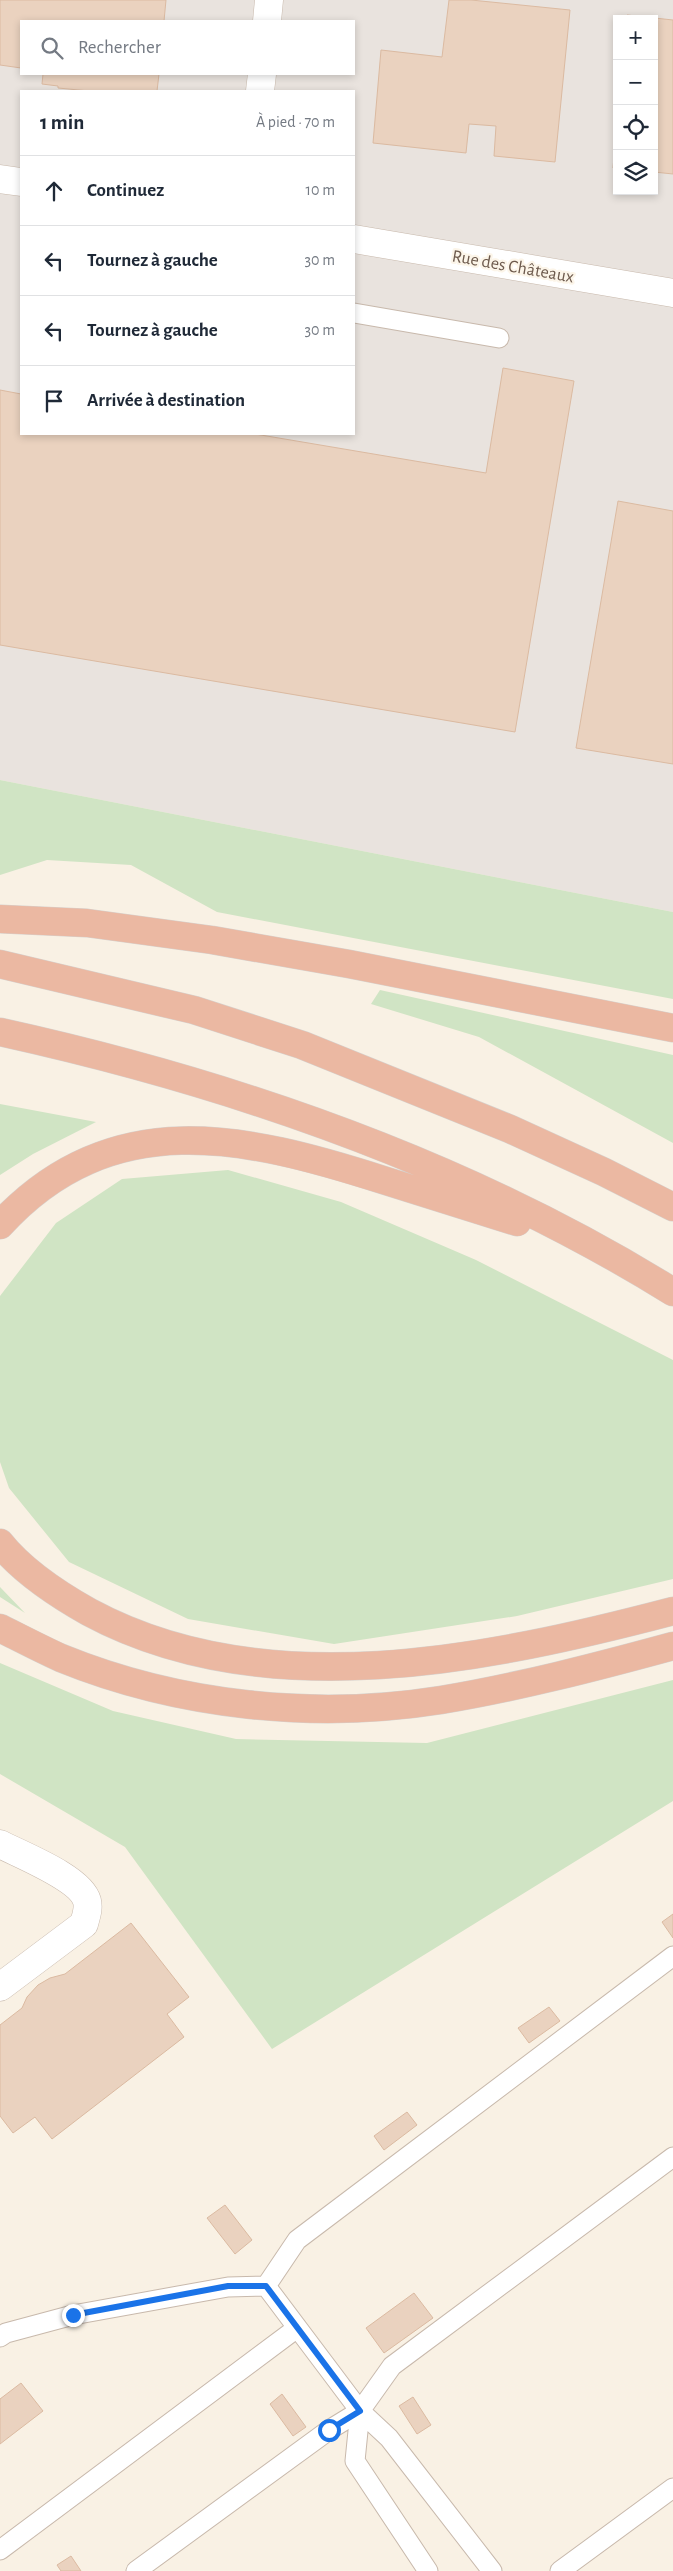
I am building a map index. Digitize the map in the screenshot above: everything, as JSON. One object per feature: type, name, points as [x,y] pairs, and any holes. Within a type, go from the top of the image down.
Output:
[{"type":"highway","points":[[0,919],[87,923],[212,940],[349,964],[673,1028]]},
{"type":"highway","points":[[0,964],[194,1010],[302,1045],[510,1129],[604,1172],[673,1207]]},
{"type":"highway","points":[[0,1032],[182,1079],[308,1118],[455,1176],[590,1244],[673,1292]]},
{"type":"highway","points":[[0,1225],[48,1183],[70,1168],[100,1154],[160,1142],[214,1140],[276,1150],[356,1171],[590,1244]]},
{"type":"highway","points":[[0,1543],[26,1569],[52,1590],[127,1631],[218,1656],[286,1666],[383,1665],[483,1652],[612,1627],[673,1611]]},
{"type":"highway","points":[[0,1628],[61,1658],[159,1689],[233,1702],[315,1708],[357,1708],[440,1700],[539,1681],[673,1646]]},
{"type":"street","points":[[267,20],[269,0]]},
{"type":"street","points":[[260,90],[262,75]]},
{"type":"street","points":[[0,179],[20,182]]},
{"type":"street","name":"Rue des Châteaux","points":[[355,239],[673,293]]},
{"type":"street","points":[[0,1844],[69,1880],[81,1890],[86,1899],[88,1911],[84,1924],[0,1987]]},
{"type":"lane","points":[[355,313],[499,338]]},
{"type":"lane","points":[[266,2286],[296,2240],[673,1956]]},
{"type":"lane","points":[[136,2571],[329,2430],[360,2411],[392,2366],[673,2157]]},
{"type":"lane","points":[[0,2338],[6,2333],[73,2315],[228,2286],[266,2286]]},
{"type":"lane","points":[[266,2286],[360,2411],[389,2438],[492,2571]]},
{"type":"lane","points":[[0,2550],[297,2328]]},
{"type":"lane","points":[[360,2411],[355,2461],[428,2571]]},
{"type":"lane","points":[[560,2571],[673,2488]]},
{"type":"shaded area","points":[[0,0],[673,0],[673,912],[0,780]]},
{"type":"green space","points":[[0,780],[673,912],[673,999],[217,912],[131,865],[47,860],[0,875]]},
{"type":"green space","points":[[380,990],[673,1055],[673,1143],[479,1037],[371,1004]]},
{"type":"green space","points":[[0,1104],[96,1122],[33,1154],[0,1175]]},
{"type":"green space","points":[[228,1170],[341,1202],[476,1260],[673,1360],[673,1579],[517,1616],[334,1644],[188,1619],[69,1562],[9,1488],[0,1462],[0,1296],[56,1223],[122,1179]]},
{"type":"green space","points":[[0,1587],[25,1613],[0,1597]]},
{"type":"green space","points":[[0,1663],[113,1711],[236,1739],[427,1743],[673,1680],[673,1801],[272,2049],[125,1847],[0,1774]]},
{"type":"building","points":[[0,0],[166,0],[164,20],[20,20],[20,68],[0,65]]},
{"type":"building","points":[[449,0],[471,0],[570,10],[555,162],[494,156],[496,126],[469,124],[466,153],[373,143],[381,50],[442,57]]},
{"type":"building","points":[[658,18],[673,20],[673,174],[658,172]]},
{"type":"building","points":[[43,75],[159,75],[157,90],[79,90],[42,84]]},
{"type":"building","points":[[503,368],[574,381],[515,732],[0,645],[0,390],[20,394],[20,435],[261,435],[486,473]]},
{"type":"building","points":[[618,501],[673,511],[673,764],[576,748]]},
{"type":"building","points":[[673,1914],[673,1938],[662,1922]]},
{"type":"building","points":[[131,1923],[189,1997],[167,2014],[184,2037],[52,2139],[35,2117],[13,2133],[0,2116],[0,2025],[22,2008],[27,1997],[38,1985],[50,1978],[65,1974]]},
{"type":"building","points":[[549,2007],[560,2021],[529,2043],[518,2028]]},
{"type":"building","points":[[407,2112],[417,2125],[384,2150],[374,2136]]},
{"type":"building","points":[[225,2205],[252,2240],[235,2254],[207,2218]]},
{"type":"building","points":[[414,2293],[433,2318],[384,2353],[366,2328]]},
{"type":"building","points":[[21,2383],[43,2411],[0,2444],[0,2399]]},
{"type":"building","points":[[282,2394],[306,2427],[293,2436],[270,2404]]},
{"type":"building","points":[[413,2397],[431,2425],[417,2434],[399,2406]]},
{"type":"building","points":[[71,2556],[81,2571],[61,2571],[57,2565]]},
{"type":"route","points":[[73,2315],[228,2286],[266,2286],[360,2411],[329,2430]]}]
